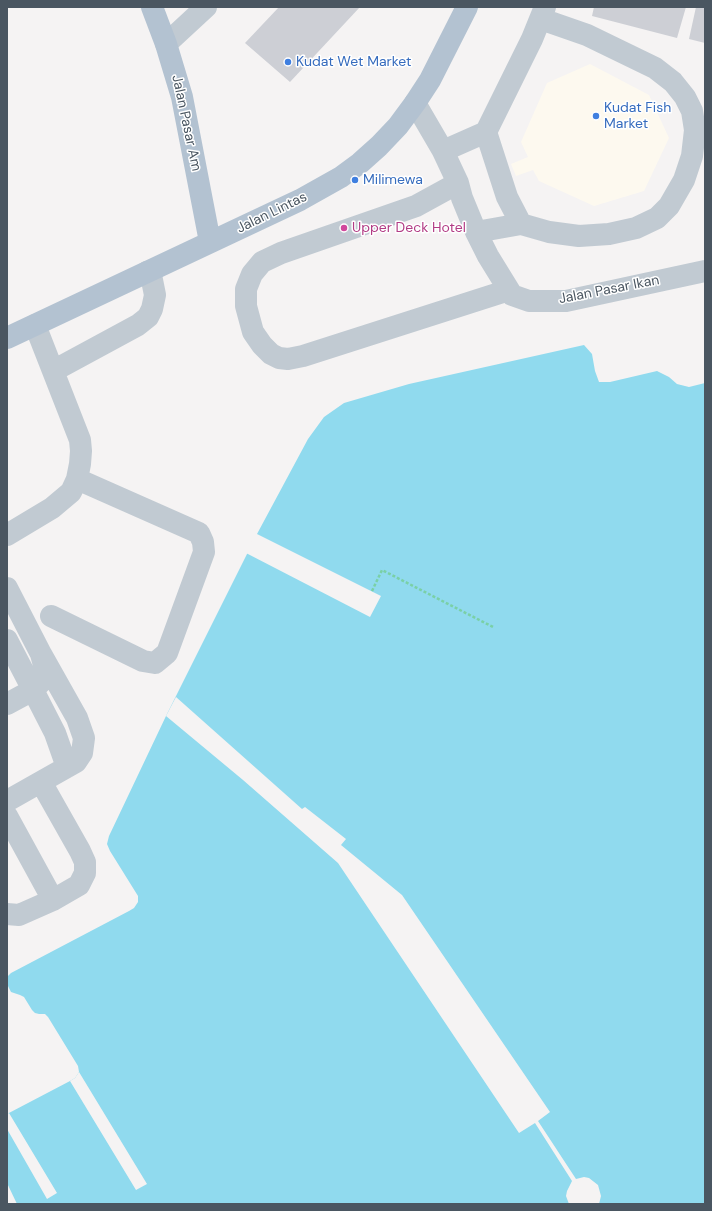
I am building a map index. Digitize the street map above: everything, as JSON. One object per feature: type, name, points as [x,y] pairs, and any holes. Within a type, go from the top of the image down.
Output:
[{"type":"main road","name":"Jalan Pasar Am","points":[[152,7],[166,44],[182,97],[210,242]]},
{"type":"main road","name":"Jalan Lintas","points":[[7,338],[300,200],[341,177],[379,146],[398,126],[430,80],[467,7]]},
{"type":"street","points":[[166,44],[206,7]]},
{"type":"street","points":[[443,151],[486,132],[543,13],[655,68],[673,82],[685,97],[692,111],[695,130],[692,156],[684,180],[669,206],[657,218],[636,228],[609,234],[579,236],[549,232],[521,224],[476,232]]},
{"type":"street","name":"Jalan Pasar Ikan","points":[[415,103],[443,151],[458,183],[462,198],[476,232],[488,256],[512,296],[529,301],[566,301],[705,271]]},
{"type":"street","points":[[486,132],[507,197],[521,224]]},
{"type":"street","points":[[458,183],[416,206],[281,253],[262,262],[252,274],[246,289],[246,306],[253,332],[262,345],[271,354],[279,358],[288,359],[303,356],[509,290]]},
{"type":"street","points":[[53,371],[138,325],[148,317],[152,309],[154,295],[151,275],[147,272]]},
{"type":"street","points":[[7,535],[52,508],[71,492],[77,479],[80,464],[80,440],[35,325]]},
{"type":"street","points":[[50,616],[143,660],[156,664],[167,653],[204,552],[203,542],[199,533],[77,479]]},
{"type":"street","points":[[7,588],[41,654],[77,718],[82,731],[84,743],[82,753],[76,762],[7,801]]},
{"type":"street","points":[[7,640],[13,668],[33,690],[55,733],[67,767]]},
{"type":"street","points":[[7,704],[33,690],[40,683],[44,665],[41,654]]},
{"type":"street","points":[[7,914],[19,915],[53,900],[79,885],[85,873],[85,862],[41,782]]},
{"type":"street","points":[[7,816],[53,900]]},
{"type":"path","points":[[372,591],[382,570],[493,627]]},
{"type":"shaded area","name":"Kudat Fish Market","points":[[590,64],[649,95],[669,138],[644,191],[594,206],[539,181],[533,170],[516,176],[511,164],[528,157],[521,142],[547,83]]},
{"type":"water","points":[[584,345],[592,354],[595,371],[599,382],[610,382],[657,371],[669,377],[677,384],[689,387],[705,383],[705,1204],[7,1204],[7,1114],[70,1081],[75,1078],[79,1072],[78,1066],[48,1017],[45,1014],[35,1013],[24,997],[11,992],[7,984],[7,977],[11,973],[129,911],[134,908],[138,902],[138,896],[110,851],[107,844],[109,836],[166,716],[257,534],[308,439],[324,417],[344,403],[409,384]]},
{"type":"pier","points":[[255,533],[381,596],[370,617],[246,553]]},
{"type":"pier","points":[[176,697],[302,809],[305,807],[346,839],[341,845],[402,895],[550,1112],[538,1121],[576,1179],[584,1177],[589,1178],[598,1185],[601,1196],[599,1204],[569,1204],[566,1196],[572,1181],[535,1123],[519,1133],[338,863],[243,780],[166,716]]},
{"type":"pier","points":[[79,1072],[147,1184],[136,1190],[70,1081],[75,1078]]},
{"type":"pier","points":[[9,1113],[57,1193],[47,1199],[7,1129],[7,1114]]},
{"type":"pier","points":[[7,1183],[17,1204],[7,1204]]},
{"type":"building","name":"Kudat Wet Market","points":[[279,7],[360,7],[290,82],[245,43]]},
{"type":"building","points":[[594,7],[686,7],[677,38],[592,16]]},
{"type":"building","points":[[696,7],[705,7],[705,43],[689,39]]},
{"type":"place","name":"Kudat Wet Market","points":[[288,62]]},
{"type":"place","name":"Kudat Fish Market","points":[[596,116]]},
{"type":"place","name":"Milimewa","points":[[355,180]]},
{"type":"place","name":"Upper Deck Hotel","points":[[344,228]]}]
